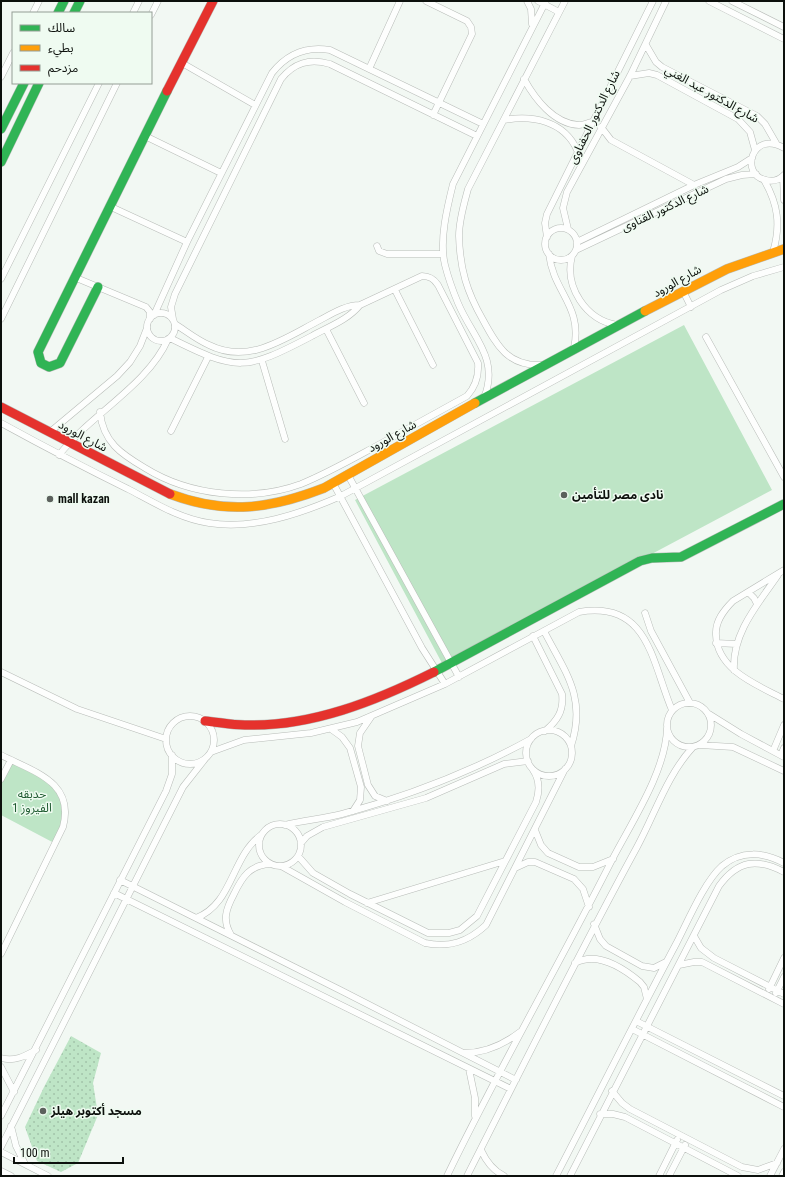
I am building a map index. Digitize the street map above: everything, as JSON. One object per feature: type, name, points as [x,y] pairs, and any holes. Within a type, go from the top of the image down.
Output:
[{"type":"street","points":[[33,12],[38,1]]},
{"type":"street","points":[[58,12],[64,1]]},
{"type":"street","points":[[74,12],[80,1]]},
{"type":"street","points":[[134,12],[139,1]]},
{"type":"street","points":[[152,13],[158,1]]},
{"type":"street","points":[[98,287],[60,363],[53,367],[45,366],[39,360],[38,352],[109,206],[213,1]]},
{"type":"street","points":[[368,69],[400,1]]},
{"type":"street","points":[[426,1],[467,21],[471,27],[472,34],[433,115]]},
{"type":"street","points":[[527,1],[531,9],[533,21],[530,32]]},
{"type":"street","points":[[538,1],[545,3],[559,12]]},
{"type":"street","points":[[545,364],[528,365],[511,358],[497,346],[470,296],[464,276],[459,236],[462,211],[468,189],[565,1]]},
{"type":"street","name":"شارع الدكتور الحفناوى","points":[[547,237],[545,224],[547,214],[577,150],[653,1]]},
{"type":"street","name":"شارع الدكتور الحفناوى","points":[[568,229],[563,214],[565,197],[646,45],[666,1]]},
{"type":"street","points":[[710,1],[784,39]]},
{"type":"street","points":[[732,1],[784,27]]},
{"type":"street","points":[[484,399],[489,385],[489,369],[486,353],[458,303],[443,254],[446,210],[453,184],[545,3]]},
{"type":"street","name":"شارع الدكتور عبد الغني","points":[[646,45],[656,62],[662,67],[757,116],[766,124],[776,143]]},
{"type":"street","points":[[50,432],[117,376],[130,362],[140,346],[187,242],[255,105],[272,73],[278,65],[292,54],[319,48],[330,50],[483,124]]},
{"type":"street","points":[[1,77],[12,55]]},
{"type":"street","points":[[60,454],[69,442],[100,412],[144,375],[174,334],[174,321],[171,306],[175,294],[281,79],[288,70],[297,64],[308,61],[319,61],[330,64],[477,136]]},
{"type":"street","points":[[622,61],[634,67]]},
{"type":"street","points":[[182,63],[255,105]]},
{"type":"street","name":"شارع الدكتور عبد الغني","points":[[630,76],[649,73],[657,75],[738,119],[750,132],[755,150]]},
{"type":"street","points":[[524,79],[531,93],[540,104],[552,114],[565,121],[580,125],[592,122]]},
{"type":"street","points":[[18,125],[14,129],[9,129],[2,126],[23,84]]},
{"type":"street","points":[[2,158],[39,84]]},
{"type":"street","points":[[1,279],[98,84]]},
{"type":"street","points":[[1,319],[118,84]]},
{"type":"street","points":[[395,96],[401,84]]},
{"type":"street","points":[[504,120],[519,117],[534,118],[548,122],[562,130],[573,140],[577,150]]},
{"type":"street","points":[[601,127],[611,140],[694,185]]},
{"type":"street","points":[[145,136],[222,173]]},
{"type":"street","points":[[773,252],[778,223],[777,208],[764,180],[756,174],[753,169],[752,158],[755,150],[765,144],[776,143],[784,148]]},
{"type":"street","name":"شارع الدكتور القناوى","points":[[578,242],[694,185],[738,167],[752,158]]},
{"type":"street","name":"شارع الدكتور القناوى","points":[[576,250],[726,179],[742,175],[756,174]]},
{"type":"street","points":[[764,180],[771,181],[784,176],[784,200]]},
{"type":"street","points":[[109,206],[187,242]]},
{"type":"street","points":[[574,348],[576,333],[575,318],[573,311],[555,276],[546,247],[547,237],[556,229],[568,229],[574,234],[578,242],[576,250],[572,256],[570,267],[571,280],[583,306],[598,319],[617,326]]},
{"type":"street","points":[[377,246],[379,251],[387,254],[443,254]]},
{"type":"street","name":"شارع الورود","points":[[1,407],[158,489],[184,500],[212,507],[241,509],[270,506],[298,499],[333,483],[574,348],[711,275],[742,262],[784,249]]},
{"type":"street","points":[[549,254],[555,259],[562,260],[572,256]]},
{"type":"street","points":[[1,423],[188,518],[208,523],[229,525],[257,522],[305,511],[341,496],[721,290],[753,276],[784,267]]},
{"type":"street","points":[[100,412],[101,424],[106,436],[113,445],[132,460],[151,472],[172,482],[195,489],[241,494],[264,493],[301,484],[338,467],[467,396],[474,389],[478,376],[478,363],[436,281],[432,278],[422,276],[395,290],[360,305],[352,305],[338,310],[263,349],[249,352],[235,353],[221,350],[208,345],[164,314],[152,317]]},
{"type":"street","points":[[74,277],[146,307],[152,317]]},
{"type":"street","points":[[395,290],[433,365]]},
{"type":"street","points":[[683,291],[691,307]]},
{"type":"street","points":[[147,328],[151,337],[156,340],[161,341],[169,339],[208,357],[234,364],[262,361],[326,329],[354,312],[360,305]]},
{"type":"street","points":[[326,329],[364,403]]},
{"type":"street","points":[[287,337],[292,347]]},
{"type":"street","points":[[706,338],[784,477]]},
{"type":"street","points":[[171,431],[208,357]]},
{"type":"street","points":[[262,361],[285,439]]},
{"type":"street","points":[[348,475],[459,677]]},
{"type":"street","points":[[333,483],[422,648],[445,684]]},
{"type":"street","points":[[1,1116],[36,1050],[170,783],[173,764],[172,755],[166,739],[170,727],[180,718],[193,716],[205,721],[242,725],[287,721],[322,716],[382,696],[451,664],[640,561],[652,558],[675,558],[688,554],[784,504]]},
{"type":"street","points":[[782,572],[748,592],[727,607],[719,620],[716,631],[716,643],[721,655],[734,670],[784,699]]},
{"type":"street","points":[[734,670],[733,657],[736,644],[742,630],[757,604],[782,572]]},
{"type":"street","points":[[748,592],[757,604]]},
{"type":"street","points":[[211,752],[244,740],[330,730],[371,717],[445,684],[579,612],[589,610],[608,612],[627,619],[640,630],[662,680],[672,710]]},
{"type":"street","points":[[645,613],[651,631],[690,703]]},
{"type":"street","points":[[231,935],[225,921],[226,913],[242,878],[257,866],[270,864],[281,866],[298,878],[415,938],[436,945],[447,945],[468,939],[486,925],[572,756],[571,746],[577,723],[576,699],[573,687],[544,630]]},
{"type":"street","points":[[196,918],[210,911],[220,900],[244,852],[275,825],[285,825],[353,811],[387,801],[453,777],[545,731],[558,718],[563,702],[559,688],[533,636]]},
{"type":"street","points":[[716,643],[736,644]]},
{"type":"street","points":[[1,672],[77,709],[166,739]]},
{"type":"street","points":[[446,1176],[521,1031],[589,907],[659,768],[665,748],[668,718],[672,710],[680,705],[690,703],[701,706],[708,714],[782,756],[784,748]]},
{"type":"street","points":[[467,1176],[594,924],[637,845],[672,776],[682,760],[696,746],[707,739],[711,730],[708,714]]},
{"type":"street","points":[[371,717],[360,734],[358,746],[368,785],[375,796],[387,801]]},
{"type":"street","points":[[1,1147],[183,787],[211,752],[214,744],[214,736],[211,727],[205,721]]},
{"type":"street","points":[[773,751],[784,725]]},
{"type":"street","points":[[667,728],[671,739],[681,746],[734,747],[784,771]]},
{"type":"street","points":[[330,730],[342,737],[350,748],[361,787],[360,800],[353,811]]},
{"type":"street","points":[[545,731],[561,734],[571,746]]},
{"type":"street","points":[[298,856],[313,873],[367,903],[428,933],[450,933],[460,930],[477,916],[538,795],[539,782],[528,761],[527,750],[531,739]]},
{"type":"street","points":[[1,755],[48,780],[59,789],[65,801],[67,814],[64,827],[1,954]]},
{"type":"street","points":[[172,755],[188,764],[194,764],[205,759]]},
{"type":"street","points":[[1,779],[11,760]]},
{"type":"street","points":[[281,866],[291,863],[298,856],[301,843],[307,836],[323,827],[426,798],[504,764],[528,761]]},
{"type":"street","points":[[533,770],[549,776],[555,775],[565,769]]},
{"type":"street","points":[[285,825],[297,834],[301,843]]},
{"type":"street","points":[[535,830],[541,845],[548,853],[579,867],[593,867],[613,859]]},
{"type":"street","points":[[263,834],[259,845],[260,851],[262,856],[270,864]]},
{"type":"street","points":[[556,1176],[666,962],[709,882],[722,866],[736,858],[751,854],[771,856],[784,863]]},
{"type":"street","points":[[367,903],[506,861]]},
{"type":"street","points":[[515,868],[528,862],[535,862],[574,879],[586,894],[589,907]]},
{"type":"street","points":[[570,1176],[600,1114],[719,886],[732,871],[750,864],[770,864],[784,872]]},
{"type":"street","points":[[120,880],[516,1080]]},
{"type":"street","points":[[114,893],[511,1089]]},
{"type":"street","points":[[594,924],[600,939],[606,946],[642,966],[654,968],[666,962]]},
{"type":"street","points":[[694,936],[701,948],[714,958],[784,994]]},
{"type":"street","points":[[575,963],[588,958],[601,959],[640,982],[647,993],[647,1000]]},
{"type":"street","points":[[766,995],[784,958]]},
{"type":"street","points":[[679,965],[702,962],[784,1004]]},
{"type":"street","points":[[773,998],[784,977]]},
{"type":"street","points":[[636,1021],[784,1096]]},
{"type":"street","points":[[632,1029],[784,1107]]},
{"type":"street","points":[[461,1053],[486,1050],[499,1046],[521,1031]]},
{"type":"street","points":[[1,1058],[22,1058],[36,1050]]},
{"type":"street","points":[[1,1067],[14,1092]]},
{"type":"street","points":[[469,1068],[475,1098],[475,1118]]},
{"type":"street","points":[[612,1091],[618,1099],[630,1109],[735,1164],[750,1169],[765,1168],[777,1163]]},
{"type":"street","points":[[600,1114],[613,1114],[625,1117],[738,1176]]},
{"type":"street","points":[[12,1126],[16,1146],[25,1164]]},
{"type":"street","points":[[659,1176],[679,1135]]},
{"type":"street","points":[[669,1176],[688,1140]]},
{"type":"street","points":[[770,1176],[784,1149]]},
{"type":"street","points":[[481,1150],[489,1164],[504,1176]]},
{"type":"street","points":[[1,1152],[48,1176]]},
{"type":"street","points":[[1,1171],[11,1176]]},
{"type":"street","points":[[782,1176],[784,1172]]},
{"type":"green space","name":"نادى مصر للتأمين","points":[[684,325],[772,490],[443,665],[355,500]]},
{"type":"green space","name":"حدبقه الفيروز 1","points":[[11,760],[59,789],[67,814],[56,844],[1,815],[1,779]]},
{"type":"green space","points":[[71,1036],[101,1053],[93,1083],[98,1115],[78,1163],[61,1172],[37,1161],[25,1127]]},
{"type":"traffic: fast","points":[[58,12],[64,1]]},
{"type":"traffic: fast","points":[[74,12],[80,1]]},
{"type":"traffic: fast","points":[[1,129],[24,84]]},
{"type":"traffic: fast","points":[[1,162],[39,84]]},
{"type":"traffic: fast","points":[[98,287],[60,363],[49,367],[41,363],[38,352],[167,91]]},
{"type":"traffic: fast","points":[[475,403],[645,311]]},
{"type":"traffic: fast","points":[[434,672],[640,561],[652,558],[681,557],[784,504]]},
{"type":"traffic: slow","points":[[645,311],[727,269],[784,249]]},
{"type":"traffic: slow","points":[[170,494],[190,501],[229,507],[248,507],[285,501],[324,488],[475,403]]},
{"type":"traffic: jam","points":[[167,91],[213,1]]},
{"type":"traffic: jam","points":[[1,407],[170,494]]},
{"type":"traffic: jam","points":[[205,721],[240,725],[270,724],[294,722],[319,717],[366,702],[434,672]]},
{"type":"place","name":"نادى مصر للتأمين","points":[[564,495]]},
{"type":"place","name":"mall kazan","points":[[50,499]]},
{"type":"place","name":"مسجد أكتوبر هيلز","points":[[43,1111]]}]
